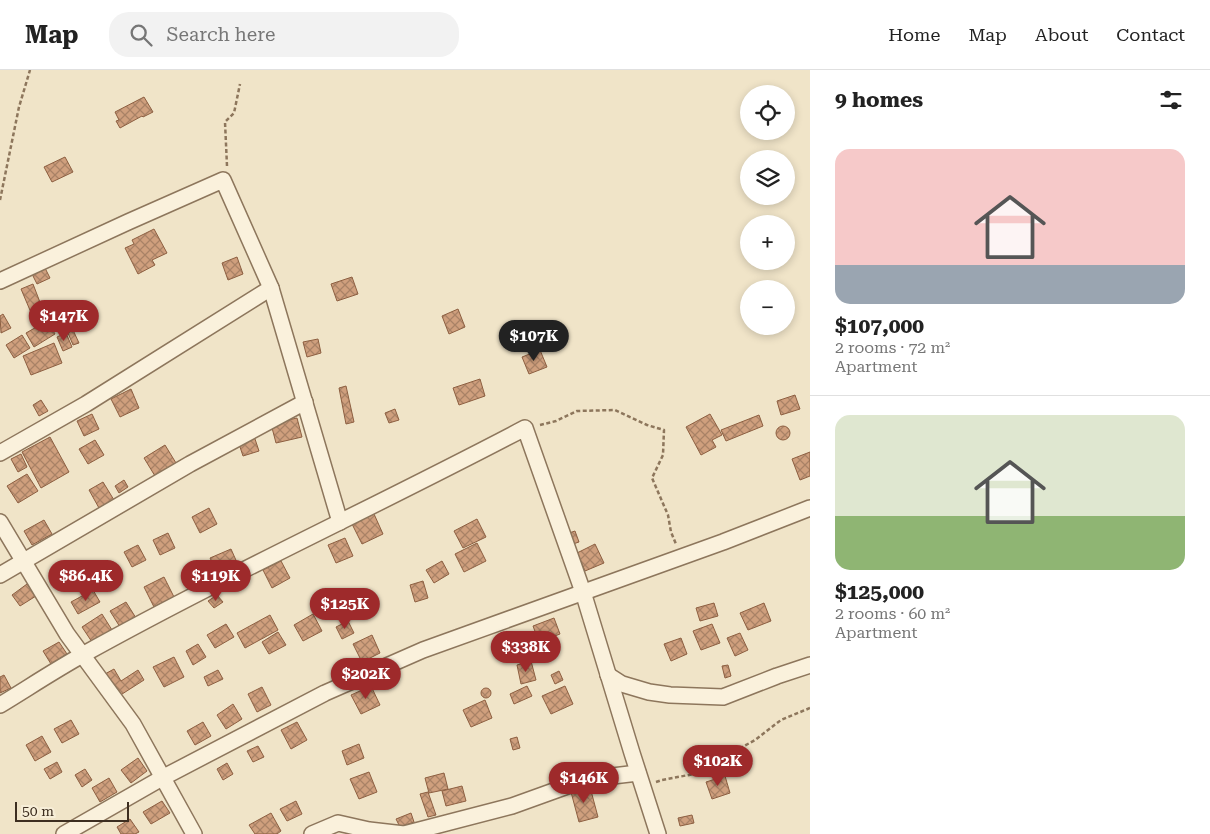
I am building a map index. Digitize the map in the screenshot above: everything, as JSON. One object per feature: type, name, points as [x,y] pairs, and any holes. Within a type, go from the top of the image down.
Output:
[{"type":"street","points":[[0,281],[223,180],[271,288],[340,522]]},
{"type":"street","points":[[0,453],[86,404],[271,288]]},
{"type":"street","points":[[0,575],[190,464],[305,402]]},
{"type":"street","points":[[0,705],[82,655],[193,595],[455,465],[525,428],[583,592],[658,834]]},
{"type":"street","points":[[64,834],[162,778],[325,693],[423,650],[810,508]]},
{"type":"street","points":[[0,522],[67,634],[133,724],[194,834]]},
{"type":"street","points":[[608,674],[622,684],[649,692],[670,695],[723,697],[810,665]]},
{"type":"street","points":[[312,834],[338,823],[369,830],[404,834],[512,806],[587,779],[640,780]]},
{"type":"path","points":[[0,200],[19,107],[30,70]]},
{"type":"path","points":[[223,180],[228,164],[225,122],[234,113],[240,84]]},
{"type":"path","points":[[525,428],[556,421],[577,411],[615,410],[647,425],[664,430],[663,455],[652,478],[668,515],[671,532],[682,556]]},
{"type":"path","points":[[640,780],[662,780],[694,774],[755,740],[781,720],[810,708]]},
{"type":"building","points":[[144,97],[153,112],[120,128],[116,121],[119,120],[115,112]]},
{"type":"building","points":[[65,157],[73,172],[52,182],[44,167]]},
{"type":"building","points":[[154,229],[167,253],[152,260],[155,265],[138,274],[125,248],[134,244],[132,240]]},
{"type":"building","points":[[237,257],[243,274],[228,280],[222,263]]},
{"type":"building","points":[[45,268],[50,278],[37,284],[32,274]]},
{"type":"building","points":[[352,277],[358,294],[337,301],[331,284]]},
{"type":"building","points":[[33,284],[46,318],[35,322],[21,289]]},
{"type":"building","points":[[66,306],[72,319],[53,327],[47,314]]},
{"type":"building","points":[[458,309],[465,327],[449,334],[442,316]]},
{"type":"building","points":[[3,314],[11,328],[1,333],[0,316]]},
{"type":"building","points":[[46,319],[55,334],[34,347],[26,333]]},
{"type":"building","points":[[73,330],[79,343],[73,345],[68,333]]},
{"type":"building","points":[[66,333],[72,347],[63,351],[57,337]]},
{"type":"building","points":[[22,335],[30,348],[14,358],[6,345]]},
{"type":"building","points":[[318,339],[321,353],[307,357],[303,342]]},
{"type":"building","points":[[54,343],[62,363],[31,375],[23,356]]},
{"type":"building","points":[[540,350],[547,367],[529,374],[522,357]]},
{"type":"building","points":[[480,379],[485,396],[459,405],[453,388]]},
{"type":"building","points":[[346,386],[354,422],[346,424],[339,388]]},
{"type":"building","points":[[131,389],[139,408],[120,417],[111,399]]},
{"type":"building","points":[[795,395],[800,409],[781,415],[777,401]]},
{"type":"building","points":[[41,400],[48,411],[39,416],[33,405]]},
{"type":"building","points":[[395,409],[399,420],[389,423],[385,413]]},
{"type":"building","points":[[92,414],[99,429],[84,436],[77,421]]},
{"type":"building","points":[[710,414],[722,435],[712,440],[716,447],[701,455],[686,427]]},
{"type":"building","points":[[759,415],[763,426],[726,441],[721,430]]},
{"type":"building","points":[[297,418],[302,437],[276,443],[271,424]]},
{"type":"building","points":[[780,426],[786,426],[790,433],[786,440],[780,440],[776,436],[776,430]]},
{"type":"building","points":[[254,436],[259,451],[243,456],[238,441]]},
{"type":"building","points":[[50,437],[69,472],[41,488],[22,452]]},
{"type":"building","points":[[95,440],[104,455],[88,464],[79,449]]},
{"type":"building","points":[[165,445],[176,463],[155,476],[144,458]]},
{"type":"building","points":[[810,452],[810,476],[800,480],[792,459]]},
{"type":"building","points":[[21,454],[27,467],[18,472],[11,459]]},
{"type":"building","points":[[27,474],[38,491],[18,503],[7,486]]},
{"type":"building","points":[[124,480],[128,487],[119,493],[115,486]]},
{"type":"building","points":[[103,482],[114,500],[99,508],[89,490]]},
{"type":"building","points":[[209,508],[217,524],[200,533],[192,517]]},
{"type":"building","points":[[374,514],[383,534],[362,544],[352,524]]},
{"type":"building","points":[[477,519],[486,537],[463,548],[454,531]]},
{"type":"building","points":[[44,520],[52,534],[32,545],[24,531]]},
{"type":"building","points":[[575,531],[579,542],[570,545],[566,534]]},
{"type":"building","points":[[168,533],[175,548],[160,555],[153,540]]},
{"type":"building","points":[[345,538],[353,556],[336,563],[328,545]]},
{"type":"building","points":[[477,543],[486,561],[464,572],[455,554]]},
{"type":"building","points":[[595,544],[604,563],[585,571],[577,553]]},
{"type":"building","points":[[138,545],[146,560],[132,567],[124,552]]},
{"type":"building","points":[[231,549],[239,567],[219,576],[210,558]]},
{"type":"building","points":[[281,561],[290,578],[272,588],[263,570]]},
{"type":"building","points":[[442,561],[449,574],[434,583],[426,570]]},
{"type":"building","points":[[164,577],[174,597],[154,607],[144,587]]},
{"type":"building","points":[[423,581],[428,598],[415,602],[410,585]]},
{"type":"building","points":[[27,584],[36,596],[20,606],[12,595]]},
{"type":"building","points":[[93,590],[100,602],[78,614],[71,602]]},
{"type":"building","points":[[217,595],[223,602],[214,608],[208,601]]},
{"type":"building","points":[[126,602],[136,618],[120,627],[110,611]]},
{"type":"building","points":[[714,603],[718,616],[700,621],[696,608]]},
{"type":"building","points":[[764,603],[771,621],[748,630],[740,613]]},
{"type":"building","points":[[102,614],[112,630],[92,642],[82,627]]},
{"type":"building","points":[[313,614],[322,631],[303,641],[294,625]]},
{"type":"building","points":[[270,615],[278,630],[245,648],[237,633]]},
{"type":"building","points":[[554,618],[560,634],[539,642],[533,626]]},
{"type":"building","points":[[348,621],[354,633],[342,639],[336,627]]},
{"type":"building","points":[[226,624],[234,637],[215,648],[207,635]]},
{"type":"building","points":[[712,624],[720,643],[701,650],[693,631]]},
{"type":"building","points":[[278,632],[286,645],[269,654],[262,642]]},
{"type":"building","points":[[740,633],[748,650],[735,656],[727,638]]},
{"type":"building","points":[[372,635],[380,653],[362,662],[353,644]]},
{"type":"building","points":[[681,638],[687,654],[671,661],[664,644]]},
{"type":"building","points":[[59,642],[67,654],[51,664],[43,651]]},
{"type":"building","points":[[198,644],[206,657],[193,665],[186,651]]},
{"type":"building","points":[[174,657],[184,677],[164,687],[153,667]]},
{"type":"building","points":[[531,661],[536,680],[521,684],[517,665]]},
{"type":"building","points":[[728,665],[731,676],[725,678],[722,666]]},
{"type":"building","points":[[114,669],[121,681],[138,670],[144,680],[119,696],[105,674]]},
{"type":"building","points":[[218,670],[223,679],[208,686],[204,677]]},
{"type":"building","points":[[559,671],[563,680],[555,684],[551,675]]},
{"type":"building","points":[[4,675],[11,688],[0,693],[0,677]]},
{"type":"building","points":[[371,686],[380,705],[361,714],[351,695]]},
{"type":"building","points":[[527,686],[532,696],[514,704],[510,694]]},
{"type":"building","points":[[565,686],[573,704],[551,714],[542,696]]},
{"type":"building","points":[[262,687],[271,705],[257,712],[248,694]]},
{"type":"building","points":[[486,688],[491,693],[486,698],[481,693]]},
{"type":"building","points":[[485,700],[492,718],[471,727],[463,710]]},
{"type":"building","points":[[233,704],[242,719],[226,729],[217,715]]},
{"type":"building","points":[[71,720],[79,734],[62,743],[54,729]]},
{"type":"building","points":[[203,722],[211,736],[195,745],[187,731]]},
{"type":"building","points":[[297,722],[307,740],[291,749],[281,730]]},
{"type":"building","points":[[42,736],[51,752],[35,761],[26,745]]},
{"type":"building","points":[[517,737],[520,748],[513,750],[510,739]]},
{"type":"building","points":[[359,744],[364,758],[347,765],[342,751]]},
{"type":"building","points":[[258,746],[264,757],[253,762],[247,751]]},
{"type":"building","points":[[138,758],[147,771],[131,783],[121,770]]},
{"type":"building","points":[[57,762],[62,772],[50,779],[44,769]]},
{"type":"building","points":[[227,763],[233,774],[223,780],[217,769]]},
{"type":"building","points":[[85,769],[92,780],[82,787],[75,775]]},
{"type":"building","points":[[369,772],[377,792],[359,799],[350,779]]},
{"type":"building","points":[[444,773],[448,789],[429,793],[425,778]]},
{"type":"building","points":[[725,776],[730,793],[712,799],[706,782]]},
{"type":"building","points":[[109,778],[117,792],[100,802],[92,788]]},
{"type":"building","points":[[462,786],[466,801],[446,806],[442,791]]},
{"type":"building","points":[[590,787],[598,817],[579,822],[571,792]]},
{"type":"building","points":[[428,792],[436,815],[428,817],[420,794]]},
{"type":"building","points":[[162,801],[170,813],[151,824],[143,812]]},
{"type":"building","points":[[296,801],[302,814],[287,821],[280,809]]},
{"type":"building","points":[[271,813],[281,831],[277,834],[255,834],[249,825]]},
{"type":"building","points":[[411,813],[414,822],[400,827],[396,819]]},
{"type":"building","points":[[692,815],[694,823],[680,826],[678,818]]},
{"type":"building","points":[[130,819],[139,832],[135,834],[121,834],[117,827]]}]
